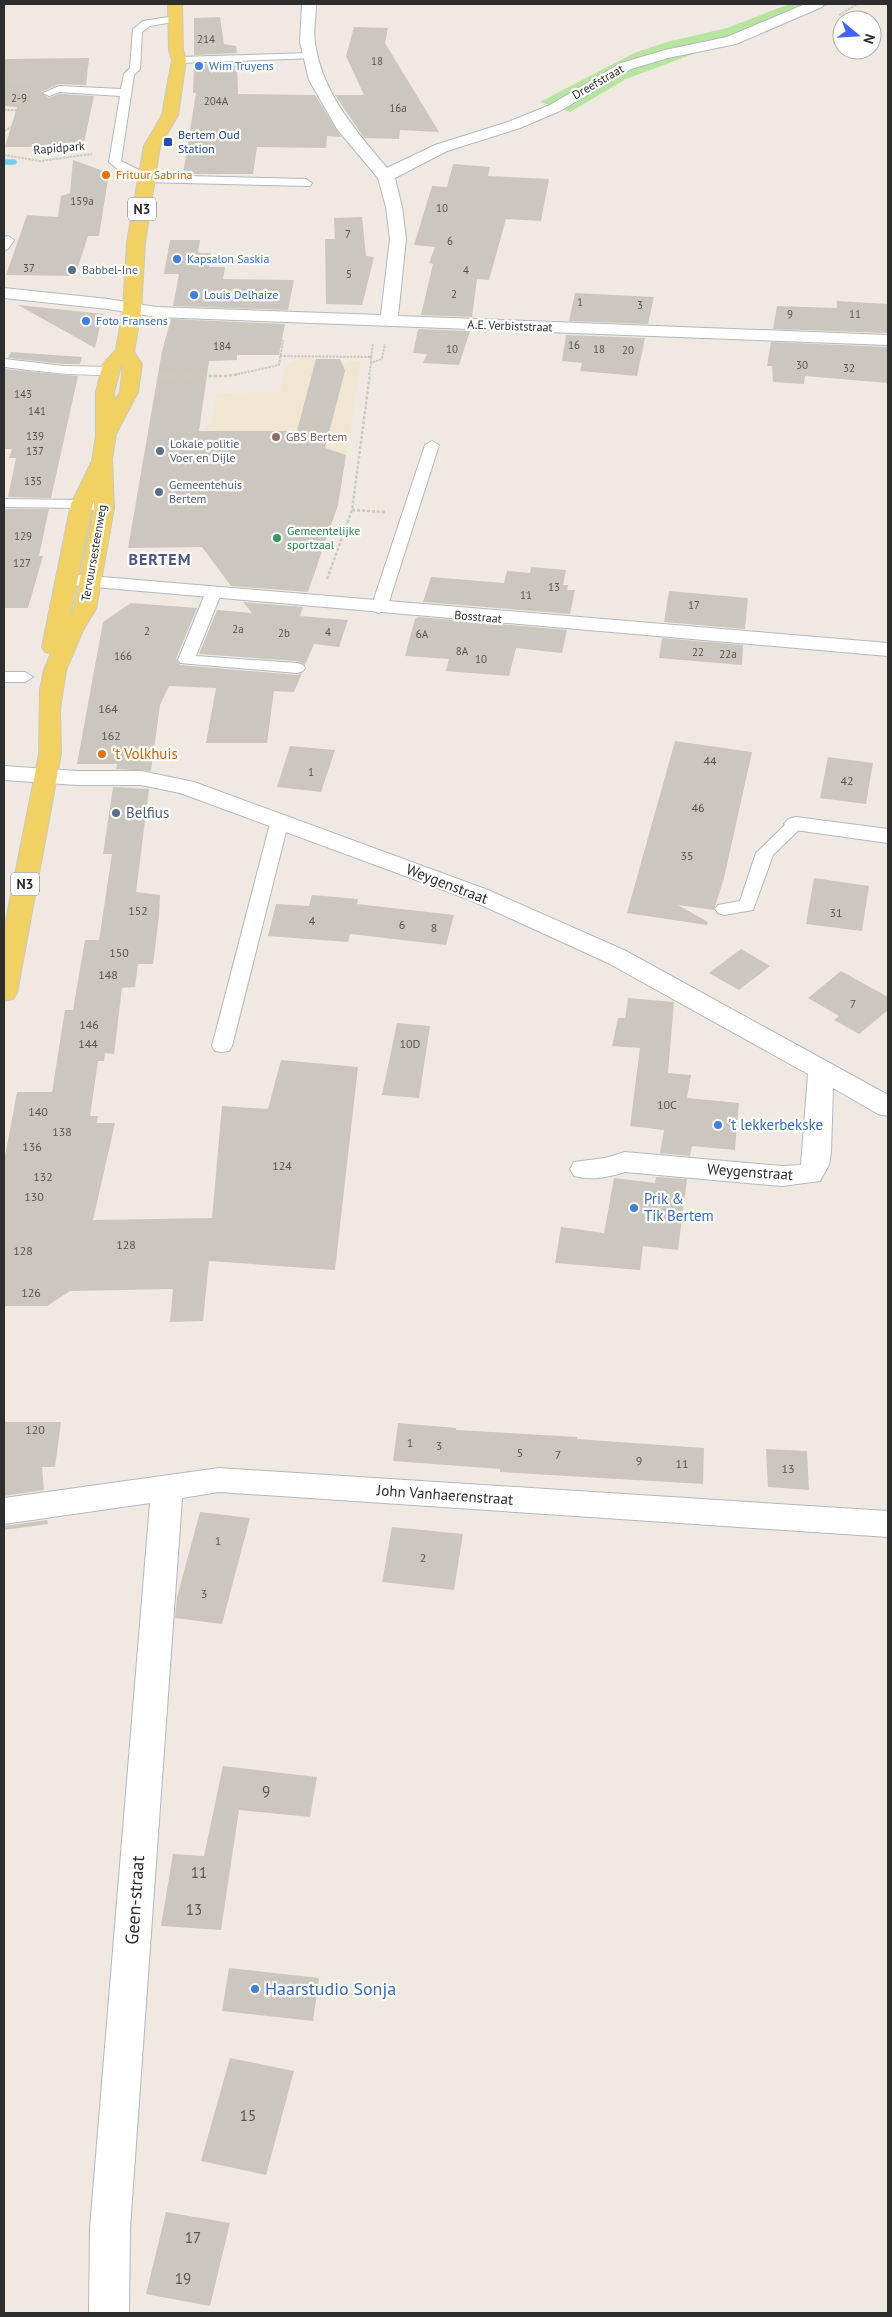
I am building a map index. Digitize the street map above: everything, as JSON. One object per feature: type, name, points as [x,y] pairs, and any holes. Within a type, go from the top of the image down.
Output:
[{"type":"main road","name":"Tervuursesteenweg","points":[[152,146],[170,115],[178,55],[175,11]]},
{"type":"main road","name":"Tervuursesteenweg","points":[[157,94],[169,68],[172,54],[178,55]]},
{"type":"main road","name":"Tervuursesteenweg","points":[[4,993],[46,776],[51,734],[49,710],[55,670],[72,630],[84,609],[104,508],[102,459],[106,436],[105,392],[112,364],[125,352],[132,310],[136,242],[152,146],[150,134],[154,111]]},
{"type":"main road","name":"Tervuursesteenweg","points":[[106,436],[128,392],[133,364],[125,352]]},
{"type":"main road","name":"Tervuursesteenweg","points":[[55,670],[52,657],[82,504],[102,459]]},
{"type":"street","points":[[309,4],[307,42],[317,80],[343,126],[386,177],[394,207],[398,239],[389,321]]},
{"type":"street","name":"Dreefstraat","points":[[386,177],[410,162],[441,148],[514,125],[555,108],[626,66],[665,54],[731,41],[817,4]]},
{"type":"street","name":"A.E. Verbiststraat","points":[[4,293],[108,304],[132,310],[888,340]]},
{"type":"street","name":"Bosstraat","points":[[67,580],[213,594],[888,650]]},
{"type":"street","name":"Weygenstraat","points":[[4,773],[140,778],[167,783],[209,794],[479,895],[617,957],[888,1107]]},
{"type":"street","points":[[796,824],[888,836]]},
{"type":"street","name":"Weygenstraat","points":[[584,1168],[605,1168],[625,1162],[782,1176],[810,1174],[815,1166],[817,1152],[821,1070]]},
{"type":"street","name":"John Vanhaerenstraat","points":[[4,1510],[219,1480],[888,1524]]},
{"type":"street","name":"Geen-straat","points":[[109,2313],[110,2228],[167,1487]]},
{"type":"lane","points":[[175,11],[147,23],[137,32],[135,69],[129,74],[115,162],[132,173],[147,179],[306,183]]},
{"type":"lane","points":[[178,55],[311,56]]},
{"type":"lane","points":[[49,93],[59,89],[126,93]]},
{"type":"lane","points":[[4,363],[64,370],[110,371]]},
{"type":"lane","points":[[380,608],[432,446]]},
{"type":"lane","points":[[4,503],[82,504],[104,508]]},
{"type":"lane","points":[[213,594],[186,660],[297,668]]},
{"type":"lane","points":[[4,677],[25,677]]},
{"type":"lane","points":[[222,1046],[280,820]]},
{"type":"lane","points":[[724,909],[747,906],[765,853],[796,824]]},
{"type":"path","points":[[4,110],[20,110],[26,113],[20,121],[4,131]]},
{"type":"path","name":"Rapidpark","points":[[4,155],[40,161],[116,153]]},
{"type":"path","points":[[370,363],[382,359],[389,321]]},
{"type":"path","points":[[319,603],[352,510],[373,343]]},
{"type":"path","points":[[154,376],[228,376],[279,365],[280,356],[371,357]]},
{"type":"path","points":[[352,510],[377,512]]},
{"type":"shaded area","name":"GBS Bertem","points":[[301,358],[340,359],[342,363],[361,361],[343,474],[194,491],[206,425],[211,425],[217,393],[280,392],[285,365]]},
{"type":"green space","points":[[789,4],[830,4],[741,42],[696,53],[626,79],[570,112],[540,102],[634,53],[667,42],[727,28]]},
{"type":"building","points":[[220,17],[224,44],[236,46],[237,53],[194,55],[194,18]]},
{"type":"building","points":[[354,27],[388,28],[385,43],[439,132],[400,130],[399,139],[364,138],[335,95],[364,95],[346,56]]},
{"type":"building","points":[[89,58],[86,85],[59,84],[41,92],[48,98],[60,94],[94,96],[83,147],[5,147],[17,107],[4,106],[4,59]]},
{"type":"building","points":[[237,63],[238,94],[315,95],[341,137],[327,136],[326,148],[257,147],[253,174],[183,174],[196,93],[193,93],[194,64]]},
{"type":"building","points":[[73,160],[109,173],[99,236],[88,236],[75,276],[6,275],[27,215],[58,217],[61,196],[70,193]]},
{"type":"building","points":[[453,164],[490,167],[488,176],[549,179],[541,221],[506,219],[489,280],[477,279],[472,317],[421,315],[433,264],[429,263],[435,247],[414,245],[432,186],[447,187]]},
{"type":"building","points":[[362,217],[366,256],[374,257],[362,305],[326,304],[325,239],[335,239],[334,218]]},
{"type":"building","points":[[170,240],[200,240],[198,253],[211,253],[209,267],[225,267],[223,279],[294,280],[288,310],[173,306],[179,274],[164,274]]},
{"type":"building","points":[[575,293],[654,297],[648,324],[569,321]]},
{"type":"building","points":[[837,301],[888,304],[888,333],[773,329],[777,306],[837,308]]},
{"type":"building","points":[[18,305],[103,314],[95,348]]},
{"type":"building","points":[[171,319],[285,324],[279,355],[237,355],[237,360],[209,361],[199,431],[297,431],[316,359],[340,359],[345,371],[325,448],[346,455],[338,505],[308,592],[231,586],[202,547],[128,548],[162,351]]},
{"type":"building","points":[[418,329],[470,331],[459,365],[423,363],[427,354],[413,353]]},
{"type":"building","points":[[566,335],[645,338],[637,376],[580,371],[582,363],[562,361]]},
{"type":"building","points":[[771,342],[888,347],[888,383],[805,376],[804,384],[773,382],[772,366],[767,366]]},
{"type":"building","points":[[11,352],[82,357],[80,364],[64,364],[8,358]]},
{"type":"building","points":[[4,369],[78,376],[51,498],[8,497],[16,458],[9,458],[12,449],[4,449]]},
{"type":"building","points":[[5,509],[49,509],[39,556],[43,556],[28,608],[4,608]]},
{"type":"building","points":[[531,567],[566,570],[563,585],[568,585],[567,590],[575,590],[570,614],[423,602],[431,577],[504,583],[507,571],[530,573]]},
{"type":"building","points":[[669,591],[748,598],[745,629],[664,622]]},
{"type":"building","points":[[243,602],[303,607],[300,616],[348,620],[339,647],[314,644],[305,665],[297,661],[199,654],[217,610],[252,613]]},
{"type":"building","points":[[131,603],[197,608],[176,659],[180,665],[297,675],[302,673],[294,692],[274,691],[267,743],[206,743],[216,688],[169,686],[160,705],[151,771],[116,769],[117,764],[77,764],[103,622]]},
{"type":"building","points":[[419,617],[567,630],[562,653],[516,648],[509,676],[446,671],[449,659],[405,656],[415,619]]},
{"type":"building","points":[[662,638],[743,645],[742,665],[659,658]]},
{"type":"building","points":[[675,741],[752,752],[724,878],[714,910],[678,905],[708,922],[707,925],[627,913]]},
{"type":"building","points":[[290,746],[335,750],[321,792],[277,787]]},
{"type":"building","points":[[828,757],[873,763],[866,804],[820,798]]},
{"type":"building","points":[[113,787],[149,789],[136,892],[160,895],[153,964],[138,964],[135,987],[122,988],[114,1054],[105,1053],[104,1061],[98,1061],[90,1116],[98,1116],[97,1123],[115,1123],[93,1220],[212,1218],[222,1106],[268,1109],[281,1060],[358,1067],[335,1270],[209,1261],[203,1321],[170,1322],[173,1289],[70,1291],[47,1306],[4,1306],[4,1162],[17,1092],[52,1092],[65,1010],[73,1010],[85,940],[99,940],[112,854],[103,854]]},
{"type":"building","points":[[814,878],[869,886],[862,931],[806,924]]},
{"type":"building","points":[[312,895],[358,899],[357,904],[454,915],[446,945],[350,934],[348,942],[268,936],[276,904],[309,906]]},
{"type":"building","points":[[741,949],[770,966],[739,990],[709,973]]},
{"type":"building","points":[[841,971],[888,997],[888,1010],[859,1034],[834,1020],[839,1016],[808,998]]},
{"type":"building","points":[[628,998],[674,1002],[668,1073],[691,1075],[687,1098],[739,1103],[735,1150],[692,1146],[690,1156],[660,1153],[664,1130],[630,1126],[640,1048],[612,1046],[618,1018],[625,1018]]},
{"type":"building","points":[[397,1023],[430,1026],[419,1098],[382,1095]]},
{"type":"building","points":[[656,1177],[687,1179],[678,1250],[643,1246],[640,1270],[555,1263],[561,1227],[604,1233],[614,1178],[655,1183]]},
{"type":"building","points":[[4,1422],[61,1422],[55,1467],[42,1467],[44,1490],[4,1496]]},
{"type":"building","points":[[398,1423],[456,1428],[456,1430],[577,1437],[577,1439],[704,1448],[703,1484],[500,1472],[500,1469],[393,1461]]},
{"type":"building","points":[[766,1449],[807,1451],[809,1490],[768,1487]]},
{"type":"building","points":[[200,1512],[250,1518],[222,1624],[175,1618],[177,1597]]},
{"type":"building","points":[[47,1520],[48,1524],[4,1530],[4,1526]]},
{"type":"building","points":[[392,1527],[463,1534],[454,1590],[382,1582]]},
{"type":"building","points":[[223,1766],[317,1777],[310,1817],[239,1810],[221,1930],[161,1926],[173,1854],[204,1856]]},
{"type":"building","points":[[229,1968],[319,1978],[313,2021],[222,2011]]},
{"type":"building","points":[[230,2058],[294,2071],[266,2175],[201,2161]]},
{"type":"building","points":[[166,2212],[230,2223],[210,2306],[146,2294]]},
{"type":"waterway","points":[[4,162],[14,162]]},
{"type":"place","name":"Wim Truyens","points":[[199,66]]},
{"type":"place","name":"Bertem Oud Station","points":[[168,142]]},
{"type":"place","name":"Frituur Sabrina","points":[[106,175]]},
{"type":"place","name":"Kapsalon Saskia","points":[[177,259]]},
{"type":"place","name":"Babbel-Ine","points":[[72,270]]},
{"type":"place","name":"Louis Delhaize","points":[[194,295]]},
{"type":"place","name":"Foto Fransens","points":[[86,321]]},
{"type":"place","name":"GBS Bertem","points":[[276,437]]},
{"type":"place","name":"Lokale politie Voer en Dijle","points":[[160,451]]},
{"type":"place","name":"Gemeentehuis Bertem","points":[[159,492]]},
{"type":"place","name":"Gemeentelijke sportzaal","points":[[277,538]]},
{"type":"place","name":"'t Volkhuis","points":[[102,754]]},
{"type":"place","name":"Belfius","points":[[116,813]]},
{"type":"place","name":"'t lekkerbekske","points":[[718,1125]]},
{"type":"place","name":"Prik & Tik Bertem","points":[[634,1208]]},
{"type":"place","name":"Haarstudio Sonja","points":[[255,1989]]},
{"type":"district","name":"BERTEM","points":[[160,559]]}]
